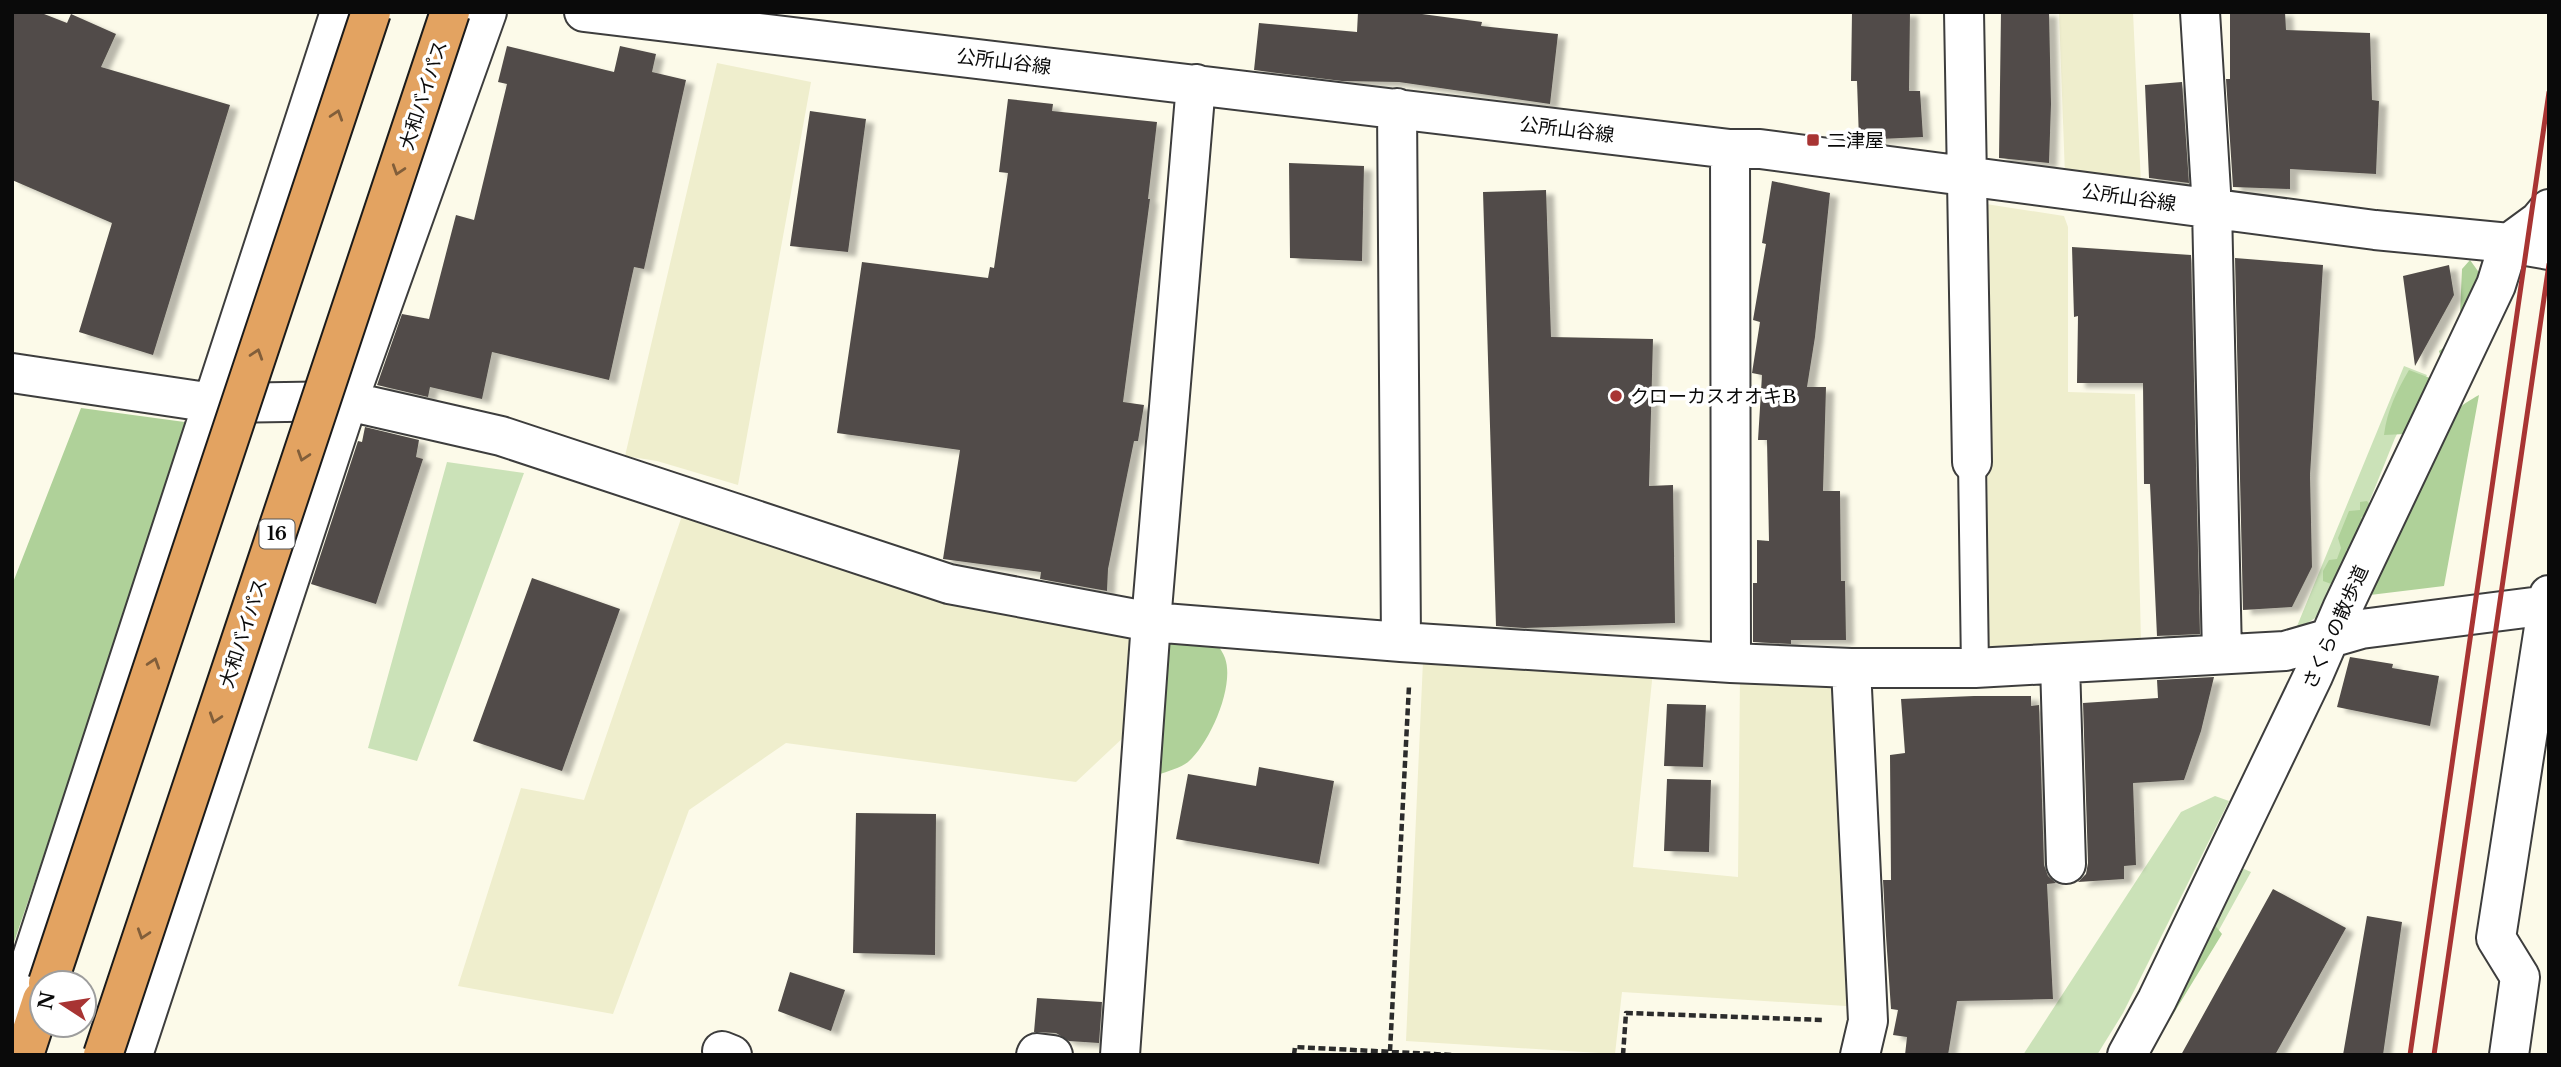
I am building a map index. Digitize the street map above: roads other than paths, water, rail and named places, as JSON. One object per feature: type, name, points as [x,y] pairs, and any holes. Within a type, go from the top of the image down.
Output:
[{"type":"highway","points":[[53,969],[371,12]]},
{"type":"highway","name":"大和バイパス","points":[[103,1055],[450,12]]},
{"type":"street","points":[[12,1019],[340,12]]},
{"type":"street","points":[[133,1055],[348,401],[487,12]]},
{"type":"street","name":"公所山谷線","points":[[583,12],[1730,149],[1760,149],[2375,230],[2509,243],[2549,250]]},
{"type":"street","points":[[1964,12],[1972,462]]},
{"type":"street","points":[[2200,12],[2212,208],[2222,654]]},
{"type":"street","points":[[1120,1055],[1151,622],[1196,84]]},
{"type":"street","points":[[1397,108],[1401,642]]},
{"type":"street","points":[[1730,149],[1731,663]]},
{"type":"street","points":[[2509,243],[2539,221],[2549,209]]},
{"type":"street","name":"さくらの散歩道","points":[[2127,1055],[2157,1000],[2331,638],[2342,609],[2496,285],[2509,243]]},
{"type":"street","points":[[12,373],[213,403],[348,401],[501,436],[950,584],[1151,622],[1401,642],[1731,663],[1851,668],[1976,668],[2285,651],[2361,629],[2548,602],[2496,938],[2520,977],[2509,1055]]},
{"type":"street","points":[[2060,664],[2066,864]]},
{"type":"street","points":[[1851,668],[1864,1038]]},
{"type":"street","points":[[1036,1055],[1037,1052],[1053,1055]]},
{"type":"lane","points":[[1972,462],[1976,668]]},
{"type":"railway","points":[[2410,1055],[2549,92]]},
{"type":"railway","points":[[2434,1055],[2549,264]]},
{"type":"place","name":"二津屋","points":[[1813,140]]},
{"type":"place","name":"クローカスオオキB","points":[[1616,396]]}]
